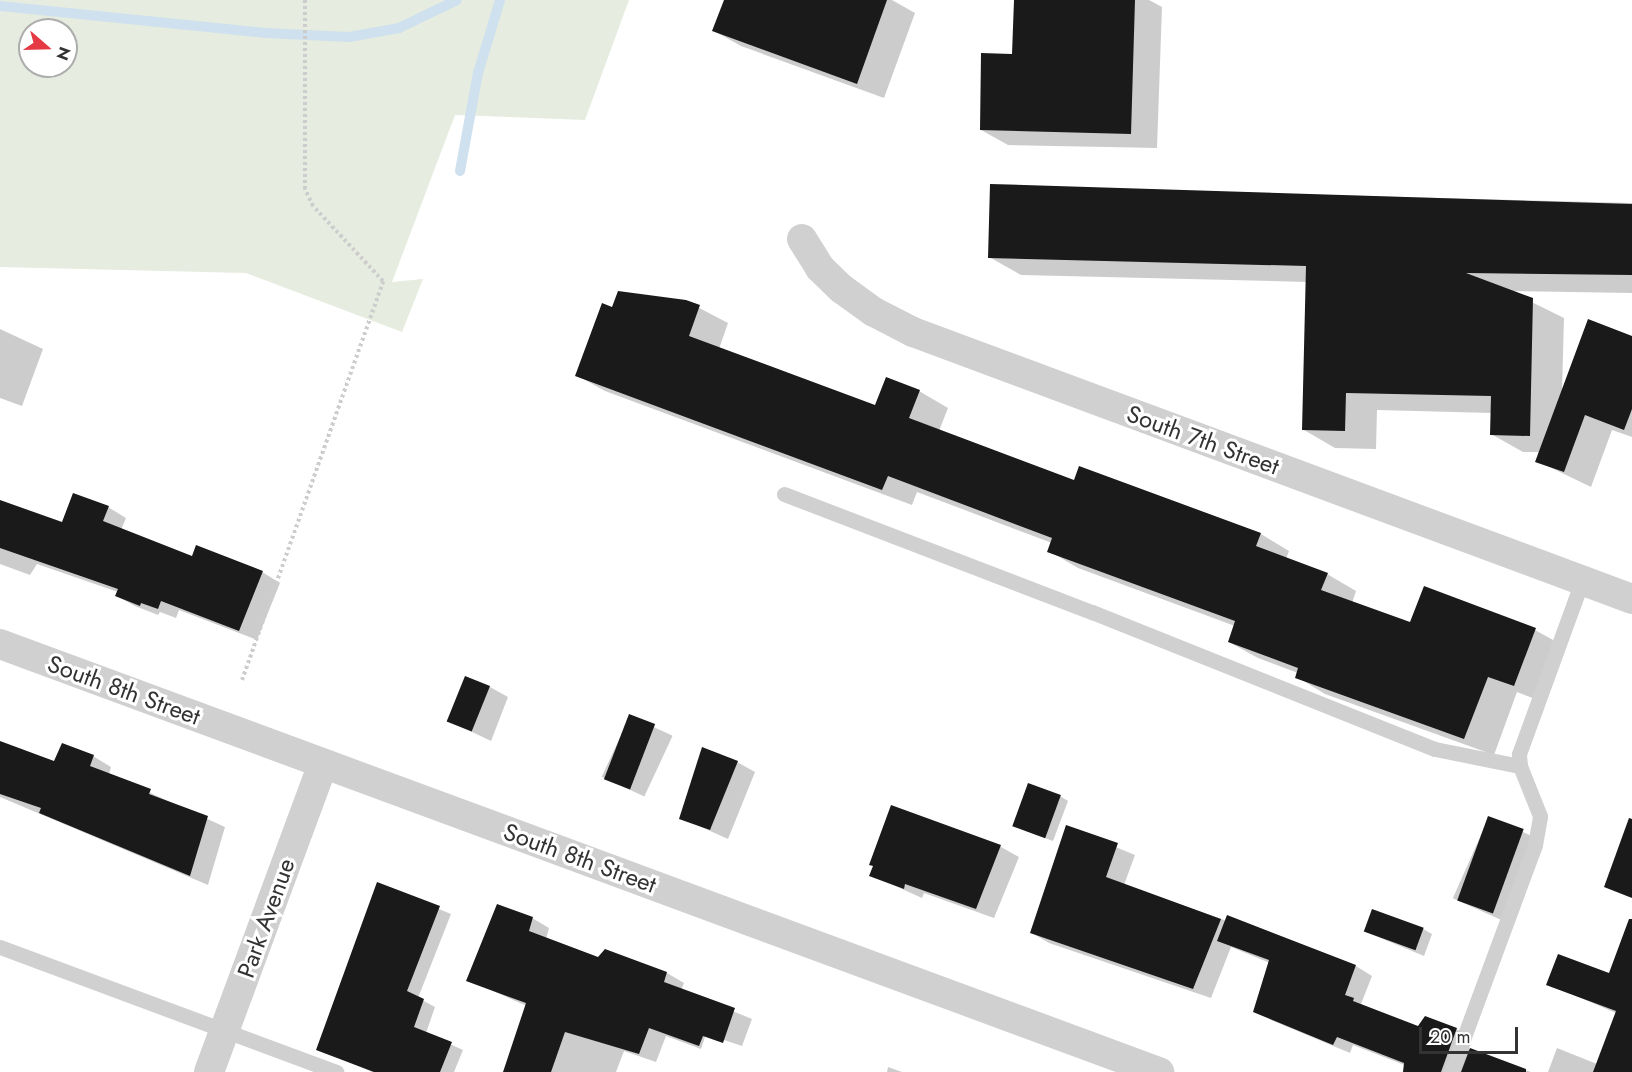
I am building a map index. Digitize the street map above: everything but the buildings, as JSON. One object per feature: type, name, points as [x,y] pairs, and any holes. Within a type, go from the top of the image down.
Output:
[{"type":"street","name":"South 7th Street","points":[[802,239],[820,268],[842,289],[913,332],[1632,599]]},
{"type":"street","name":"South 8th Street","points":[[0,644],[1160,1072]]},
{"type":"street","name":"Park Avenue","points":[[209,1072],[323,764]]},
{"type":"lane","points":[[784,494],[1103,616],[1435,749],[1474,760],[1520,766]]},
{"type":"lane","points":[[1451,1072],[1538,831],[1537,801],[1520,766],[1523,738],[1582,581]]},
{"type":"lane","points":[[0,947],[338,1072]]},
{"type":"path","points":[[242,680],[383,281],[313,206],[305,189],[302,54],[305,0]]},
{"type":"shaded area","points":[[0,0],[629,0],[585,120],[455,115],[392,282],[423,279],[402,332],[246,273],[0,267]]},
{"type":"waterway","points":[[0,6],[265,33],[349,37],[399,28],[457,0]]},
{"type":"waterway","points":[[460,171],[478,73],[500,0]]}]
